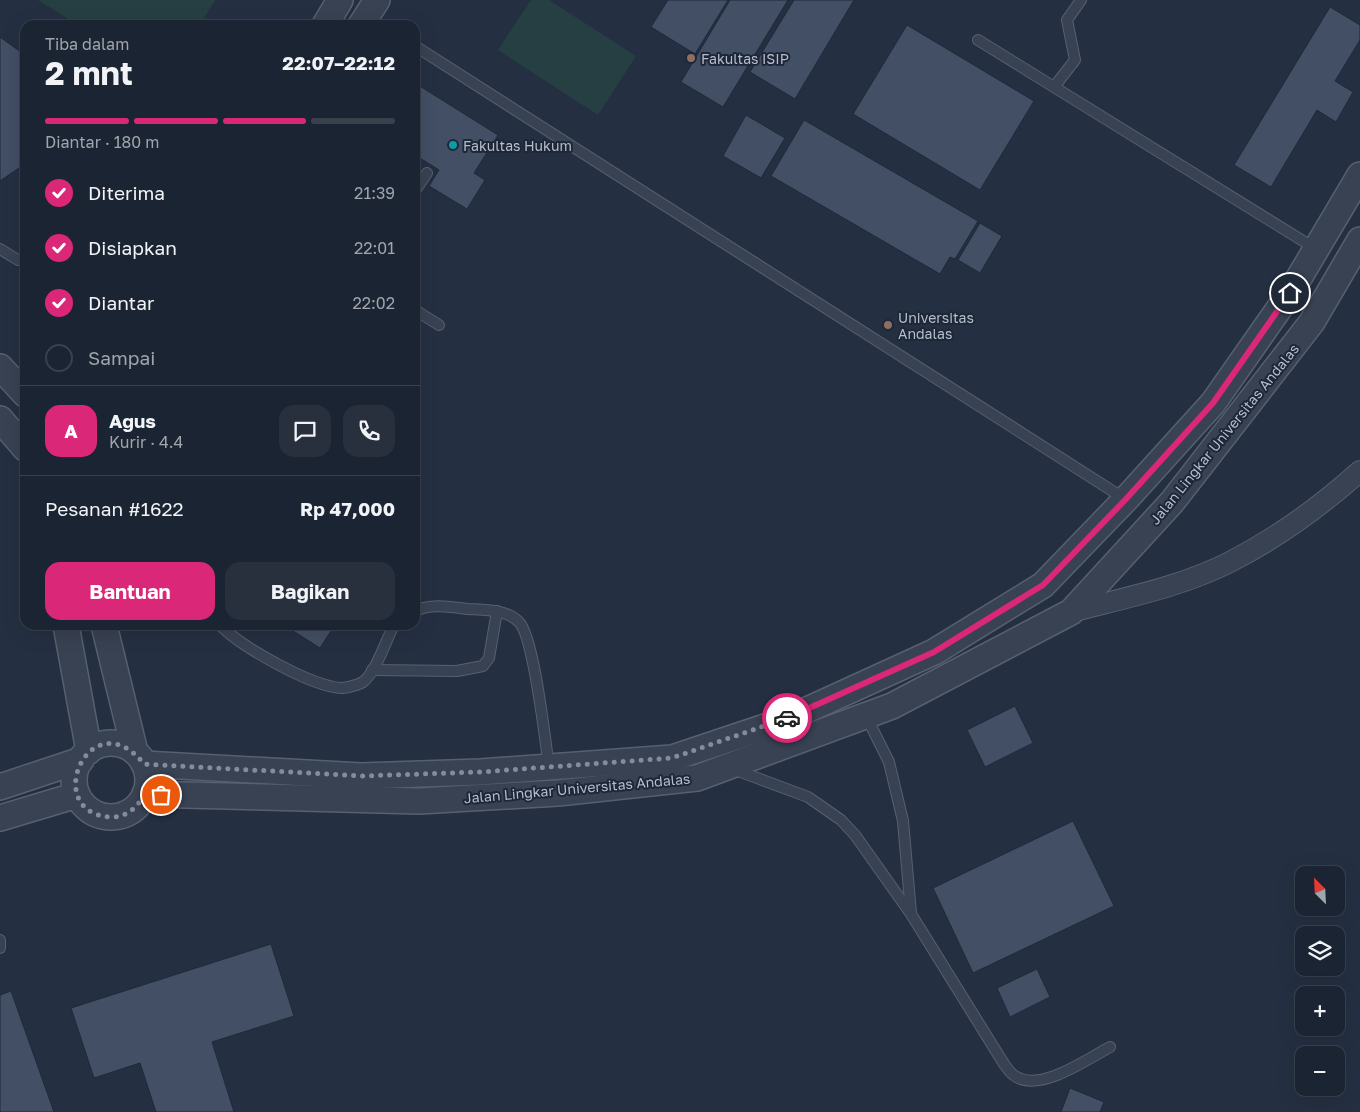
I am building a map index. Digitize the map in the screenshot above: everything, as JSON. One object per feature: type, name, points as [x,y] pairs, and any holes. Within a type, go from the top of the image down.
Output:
[{"type":"street","points":[[328,20],[340,0]]},
{"type":"street","name":"Jalan Lingkar Universitas Andalas","points":[[140,758],[361,776],[480,772],[672,758],[783,720],[934,652],[1043,585],[1126,499],[1213,403],[1282,304],[1360,174]]},
{"type":"street","name":"Jalan Lingkar Universitas Andalas","points":[[145,794],[419,802],[558,793],[697,778],[892,706],[1072,612],[1172,502],[1312,322],[1360,240]]},
{"type":"street","points":[[1282,304],[1312,322]]},
{"type":"street","points":[[0,367],[20,389]]},
{"type":"street","points":[[0,418],[20,442]]},
{"type":"street","points":[[1072,612],[1160,588],[1227,563],[1289,529],[1360,471]]},
{"type":"street","points":[[67,630],[85,755],[76,771],[74,783],[77,794],[91,811],[111,817],[122,816],[132,811],[145,794],[148,779],[140,758],[105,630]]},
{"type":"street","points":[[0,787],[85,755],[100,746],[112,744],[124,746],[140,758]]},
{"type":"street","points":[[619,761],[625,786]]},
{"type":"street","points":[[0,818],[77,794]]},
{"type":"lane","points":[[1054,87],[1075,60],[1067,20],[1081,0]]},
{"type":"lane","points":[[978,40],[1316,249]]},
{"type":"lane","points":[[420,49],[1126,499]]},
{"type":"lane","points":[[420,184],[427,173]]},
{"type":"lane","points":[[0,249],[18,260],[20,259]]},
{"type":"lane","points":[[420,313],[439,325]]},
{"type":"lane","points":[[420,608],[444,606],[496,612],[518,621],[530,642],[550,767]]},
{"type":"lane","points":[[372,670],[472,670],[484,666],[489,658],[496,612]]},
{"type":"lane","points":[[227,630],[264,657],[309,679],[342,688],[362,682],[372,670],[392,630]]},
{"type":"lane","points":[[866,716],[889,762],[903,821],[911,914]]},
{"type":"lane","points":[[727,767],[808,797],[841,820],[855,835],[911,914],[1004,1064],[1014,1076],[1027,1081],[1042,1080],[1062,1073],[1110,1047]]},
{"type":"lane","points":[[0,940],[0,948]]},
{"type":"green space","points":[[38,0],[215,0],[203,20],[70,20]]},
{"type":"green space","points":[[531,0],[549,0],[636,56],[598,115],[498,50]]},
{"type":"building","points":[[668,0],[728,0],[695,54],[651,27]]},
{"type":"building","points":[[730,0],[788,0],[723,107],[681,82]]},
{"type":"building","points":[[794,0],[854,0],[795,99],[750,72]]},
{"type":"building","points":[[1330,7],[1360,25],[1360,40],[1335,81],[1353,92],[1336,122],[1317,110],[1271,187],[1234,165]]},
{"type":"building","points":[[907,25],[1034,101],[980,190],[853,114]]},
{"type":"building","points":[[0,37],[20,51],[20,167],[0,181]]},
{"type":"building","name":"Fakultas Hukum","points":[[420,86],[498,135],[474,173],[485,180],[467,209],[429,186],[439,170],[420,158]]},
{"type":"building","points":[[746,115],[785,138],[761,178],[723,156]]},
{"type":"building","points":[[804,120],[978,221],[955,259],[950,257],[940,274],[771,176]]},
{"type":"building","points":[[980,223],[1002,236],[980,273],[958,260]]},
{"type":"building","points":[[292,630],[332,630],[320,648]]},
{"type":"building","points":[[1015,706],[1033,743],[985,767],[967,730]]},
{"type":"building","points":[[1073,821],[1114,906],[973,973],[933,888]]},
{"type":"building","points":[[271,944],[294,1016],[212,1042],[234,1112],[156,1112],[140,1063],[94,1078],[71,1008]]},
{"type":"building","points":[[1037,969],[1050,997],[1010,1017],[997,988]]},
{"type":"building","points":[[11,991],[54,1112],[0,1112],[0,995]]},
{"type":"building","points":[[1070,1088],[1104,1102],[1100,1112],[1061,1112]]},
{"type":"way so far","points":[[161,795],[145,794],[132,811],[122,816],[100,816],[83,804],[77,794],[74,783],[76,771],[81,760],[89,751],[100,746],[112,744],[124,746],[134,752],[144,764],[361,776],[498,771],[672,758],[787,718]]},
{"type":"place","name":"Fakultas ISIP","points":[[691,58]]},
{"type":"place","name":"Fakultas Hukum","points":[[453,145]]},
{"type":"place","name":"Universitas Andalas","points":[[888,325]]},
{"type":"route","points":[[787,718],[934,652],[1043,585],[1126,499],[1213,403],[1290,293]]}]
